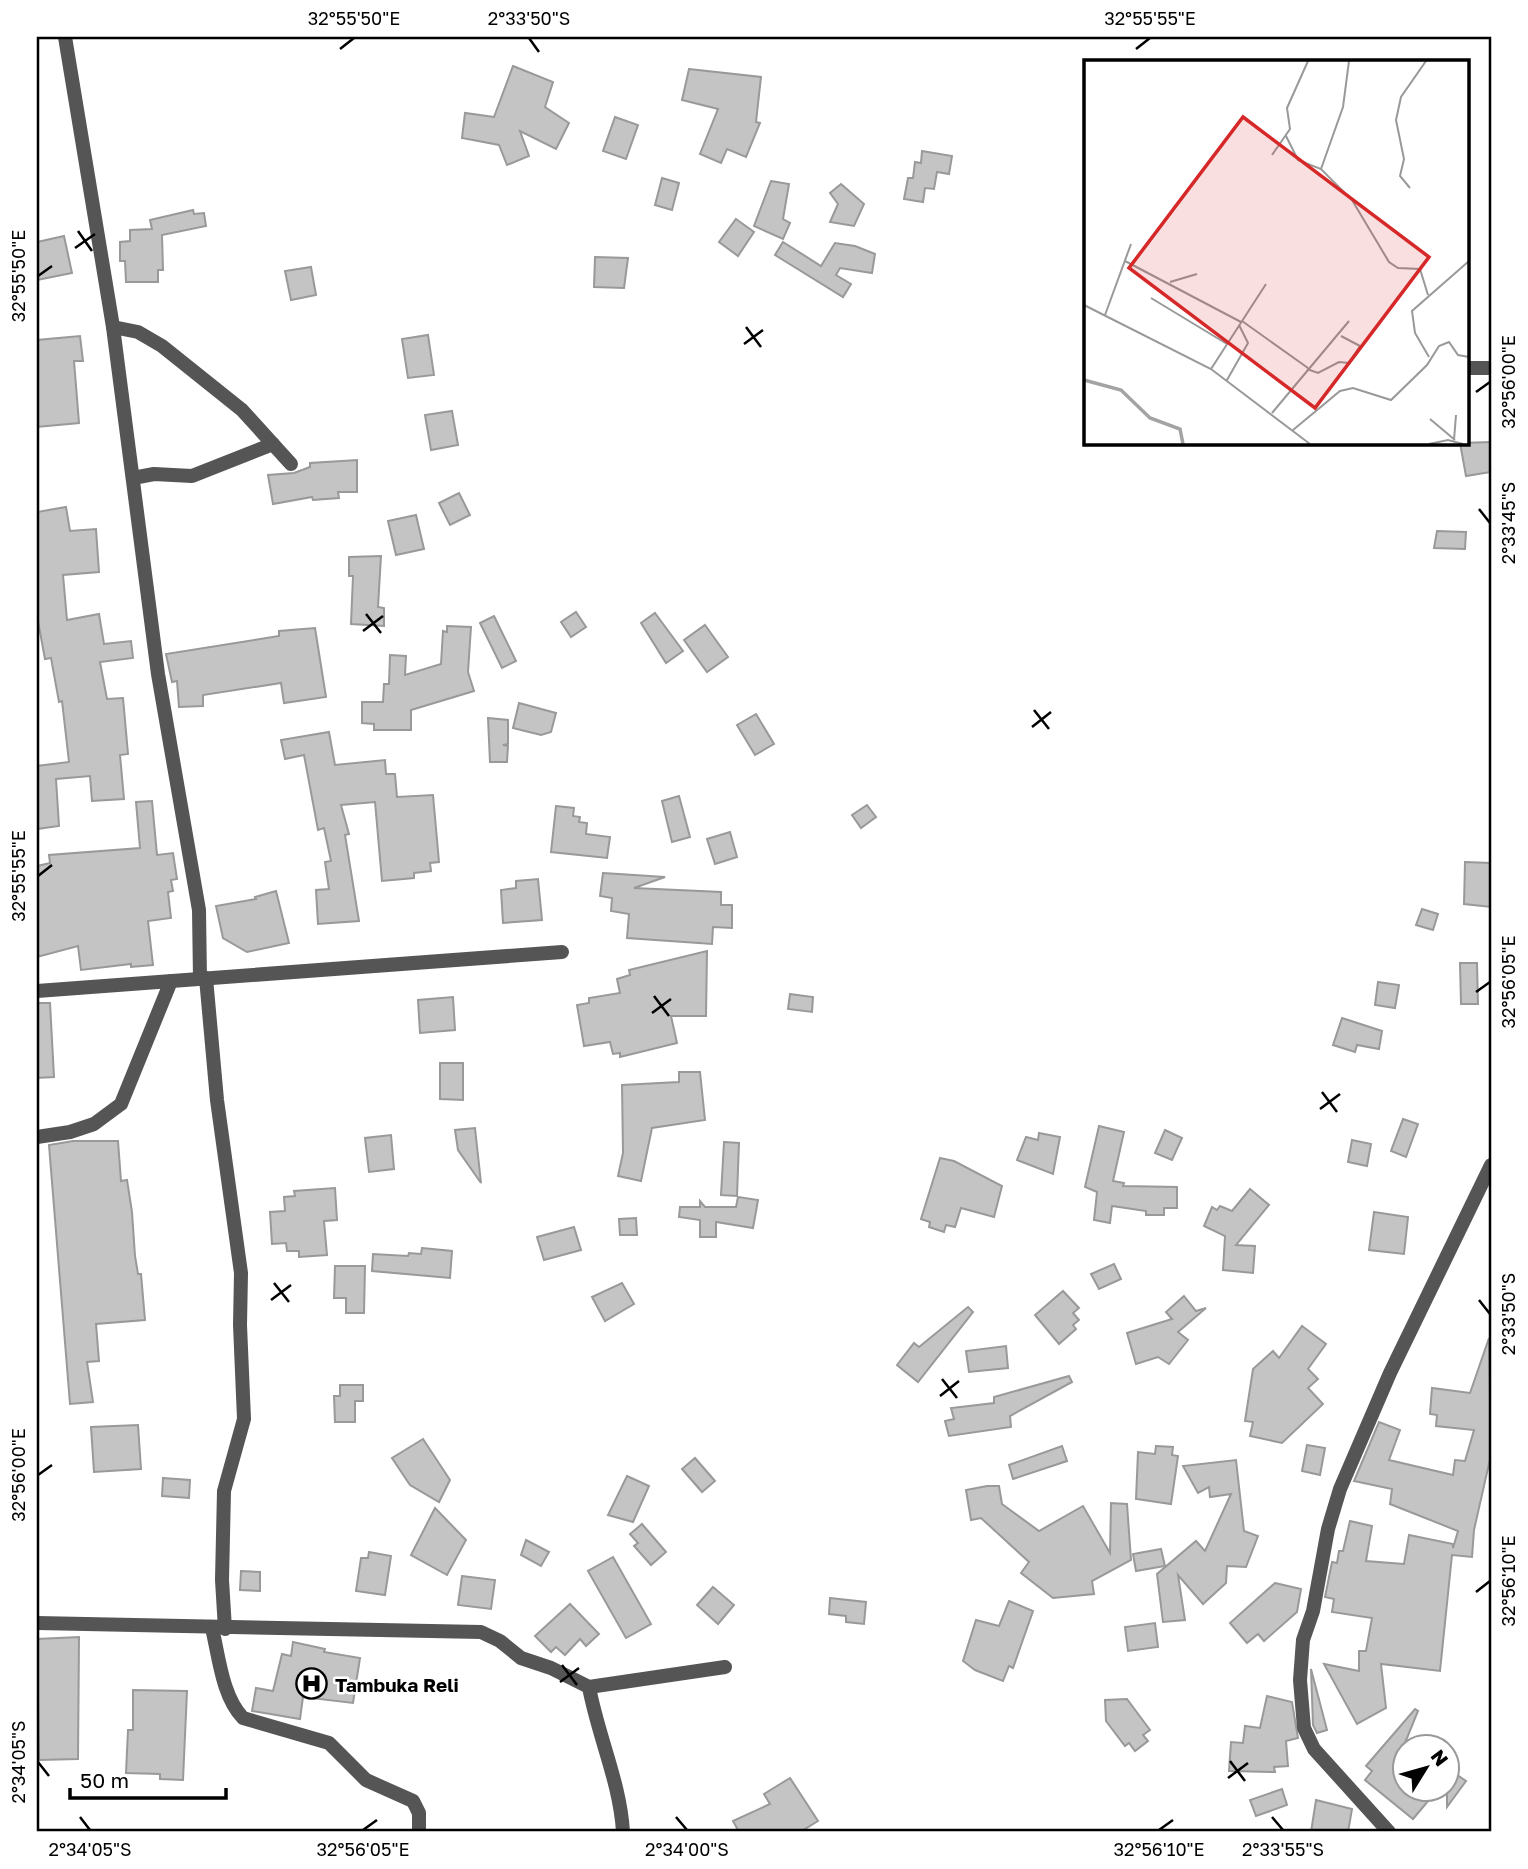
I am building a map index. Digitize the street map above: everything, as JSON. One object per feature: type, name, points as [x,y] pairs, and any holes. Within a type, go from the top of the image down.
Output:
[{"type":"street","points":[[65,37],[87,154],[113,327],[158,674],[199,910],[203,978],[217,1100],[242,1273],[240,1325],[244,1419],[224,1491],[219,1628],[227,1688],[234,1709],[243,1718],[329,1743],[366,1780],[413,1801],[419,1813],[419,1832]]},
{"type":"street","points":[[113,327],[138,332],[162,346],[242,410],[291,464]]},
{"type":"street","points":[[1468,369],[1491,368]]},
{"type":"street","points":[[133,478],[154,474],[192,477],[273,444]]},
{"type":"street","points":[[37,991],[562,952]]},
{"type":"street","points":[[37,1137],[70,1132],[94,1124],[121,1104],[171,981]]},
{"type":"street","points":[[1389,1832],[1314,1749],[1304,1728],[1300,1680],[1303,1640],[1313,1611],[1328,1529],[1339,1489],[1390,1373],[1491,1165]]},
{"type":"street","points":[[37,1623],[481,1632],[500,1640],[521,1658],[551,1668],[589,1687],[725,1667]]},
{"type":"street","points":[[589,1687],[595,1721],[620,1795],[623,1832]]},
{"type":"building","points":[[513,66],[553,82],[545,107],[569,123],[556,149],[520,131],[529,156],[507,165],[499,145],[462,138],[465,113],[494,117]]},
{"type":"building","points":[[689,69],[761,77],[756,122],[760,123],[746,157],[727,149],[721,163],[700,154],[718,109],[682,100]]},
{"type":"building","points":[[615,117],[638,125],[626,159],[603,151]]},
{"type":"building","points":[[922,151],[952,156],[949,174],[937,172],[934,189],[925,188],[923,202],[904,199],[908,178],[913,178],[915,162],[921,163]]},
{"type":"building","points":[[662,178],[679,183],[672,210],[655,205]]},
{"type":"building","points":[[771,181],[789,184],[783,219],[790,223],[783,239],[754,226]]},
{"type":"building","points":[[841,184],[864,204],[854,226],[830,222],[838,204],[830,193]]},
{"type":"building","points":[[193,210],[194,214],[204,213],[206,226],[162,235],[163,270],[158,270],[158,282],[126,282],[125,261],[120,261],[120,242],[130,241],[130,230],[152,229],[150,220]]},
{"type":"building","points":[[736,219],[754,232],[738,256],[719,242]]},
{"type":"building","points":[[64,236],[72,273],[37,280],[37,242]]},
{"type":"building","points":[[783,242],[821,266],[835,243],[855,246],[875,254],[872,273],[840,268],[836,275],[851,284],[843,297],[775,255]]},
{"type":"building","points":[[595,257],[628,258],[624,288],[594,287]]},
{"type":"building","points":[[311,267],[316,295],[291,300],[285,271]]},
{"type":"building","points":[[428,335],[434,375],[408,378],[402,339]]},
{"type":"building","points":[[80,336],[83,361],[74,361],[79,423],[37,427],[37,340]]},
{"type":"building","points":[[452,411],[458,445],[431,450],[425,415]]},
{"type":"building","points":[[1491,442],[1491,472],[1466,476],[1460,444]]},
{"type":"building","points":[[357,460],[357,492],[338,492],[339,498],[313,500],[312,497],[273,504],[268,475],[294,473],[310,467],[310,463]]},
{"type":"building","points":[[459,493],[470,515],[450,525],[439,503]]},
{"type":"building","points":[[66,507],[70,531],[96,529],[99,572],[63,575],[67,620],[99,614],[104,644],[131,641],[133,658],[100,662],[107,699],[123,698],[128,754],[120,755],[124,799],[92,801],[90,776],[56,779],[59,826],[37,829],[37,766],[69,762],[62,701],[59,702],[51,658],[45,659],[37,616],[37,512]]},
{"type":"building","points":[[416,515],[424,549],[396,555],[388,521]]},
{"type":"building","points":[[1437,531],[1466,532],[1465,549],[1434,548]]},
{"type":"building","points":[[381,556],[378,607],[384,608],[384,626],[351,624],[353,576],[349,576],[349,557]]},
{"type":"building","points":[[576,612],[586,627],[571,637],[561,622]]},
{"type":"building","points":[[655,613],[683,651],[666,663],[641,623]]},
{"type":"building","points":[[494,616],[516,661],[502,668],[480,623]]},
{"type":"building","points":[[705,625],[728,657],[707,672],[684,640]]},
{"type":"building","points":[[447,626],[471,627],[468,672],[474,691],[411,710],[411,730],[374,730],[374,724],[362,723],[362,702],[383,702],[384,684],[389,684],[390,655],[406,656],[405,675],[441,664],[443,631],[447,632]]},
{"type":"building","points":[[315,628],[326,697],[284,703],[281,683],[203,695],[203,706],[179,707],[177,681],[172,682],[166,654],[279,636],[279,631]]},
{"type":"building","points":[[519,703],[556,713],[551,732],[541,735],[513,728]]},
{"type":"building","points":[[756,714],[774,744],[755,755],[737,725]]},
{"type":"building","points":[[488,718],[508,720],[508,744],[503,745],[508,746],[507,762],[490,762]]},
{"type":"building","points":[[329,732],[335,765],[385,760],[386,774],[395,774],[397,797],[433,795],[439,862],[430,863],[431,871],[414,873],[414,878],[382,881],[375,802],[341,805],[349,834],[345,835],[359,921],[318,924],[316,890],[329,889],[325,862],[331,861],[324,828],[318,830],[304,755],[285,759],[281,740]]},
{"type":"building","points":[[679,796],[690,837],[672,842],[662,801]]},
{"type":"building","points":[[152,801],[157,855],[173,853],[177,879],[171,880],[173,891],[168,892],[171,918],[148,921],[153,965],[131,967],[131,964],[81,970],[78,946],[37,957],[37,866],[50,863],[49,855],[140,848],[136,802]]},
{"type":"building","points":[[867,805],[876,817],[861,828],[852,815]]},
{"type":"building","points":[[556,806],[574,808],[573,816],[580,817],[579,822],[587,823],[586,834],[610,837],[607,858],[551,852]]},
{"type":"building","points":[[730,832],[737,857],[715,864],[707,839]]},
{"type":"building","points":[[1465,862],[1491,863],[1491,907],[1464,904]]},
{"type":"building","points":[[603,873],[665,877],[634,888],[721,892],[721,905],[732,905],[732,928],[713,927],[712,944],[627,938],[629,914],[611,911],[612,898],[600,896]]},
{"type":"building","points":[[538,879],[542,920],[503,923],[501,890],[516,888],[516,881]]},
{"type":"building","points":[[276,891],[289,943],[247,952],[223,938],[216,906],[256,899],[255,897]]},
{"type":"building","points":[[1422,909],[1438,914],[1433,930],[1416,925]]},
{"type":"building","points":[[707,951],[706,1016],[671,1016],[677,1043],[620,1057],[620,1053],[613,1054],[610,1042],[584,1046],[577,1005],[589,1003],[589,998],[620,993],[617,979],[630,975],[629,970]]},
{"type":"building","points":[[1460,963],[1477,963],[1478,1004],[1461,1004]]},
{"type":"building","points":[[1378,982],[1399,985],[1395,1008],[1375,1005]]},
{"type":"building","points":[[790,994],[813,997],[812,1012],[788,1009]]},
{"type":"building","points":[[453,997],[455,1030],[420,1033],[418,1000]]},
{"type":"building","points":[[37,1003],[50,1003],[54,1077],[37,1078]]},
{"type":"building","points":[[1342,1018],[1382,1031],[1379,1049],[1357,1045],[1355,1052],[1333,1045]]},
{"type":"building","points":[[440,1063],[463,1063],[463,1100],[440,1099]]},
{"type":"building","points":[[679,1072],[700,1072],[705,1120],[652,1128],[641,1181],[618,1176],[623,1153],[622,1085],[679,1082]]},
{"type":"building","points":[[1403,1119],[1418,1124],[1406,1157],[1391,1151]]},
{"type":"building","points":[[1099,1126],[1124,1132],[1113,1181],[1124,1183],[1123,1186],[1177,1187],[1177,1208],[1164,1208],[1164,1215],[1146,1215],[1146,1211],[1112,1206],[1110,1223],[1094,1220],[1097,1192],[1085,1187]]},
{"type":"building","points":[[475,1128],[481,1183],[458,1150],[455,1130]]},
{"type":"building","points":[[1165,1130],[1182,1138],[1172,1160],[1155,1153]]},
{"type":"building","points":[[1039,1133],[1060,1137],[1053,1174],[1017,1160],[1026,1137],[1038,1140]]},
{"type":"building","points":[[391,1135],[394,1169],[369,1172],[365,1138]]},
{"type":"building","points":[[1352,1140],[1371,1144],[1367,1166],[1348,1162]]},
{"type":"building","points":[[73,1141],[118,1141],[121,1181],[127,1180],[132,1212],[135,1256],[138,1274],[141,1274],[145,1320],[96,1324],[99,1361],[87,1362],[93,1402],[70,1404],[49,1145]]},
{"type":"building","points":[[724,1142],[739,1143],[737,1196],[721,1195]]},
{"type":"building","points":[[940,1158],[954,1161],[1002,1186],[994,1217],[961,1208],[955,1227],[946,1225],[944,1232],[929,1227],[930,1222],[921,1219]]},
{"type":"building","points":[[335,1188],[337,1220],[324,1221],[327,1255],[299,1257],[299,1251],[287,1251],[286,1243],[272,1244],[270,1212],[285,1211],[284,1197],[295,1196],[294,1191]]},
{"type":"building","points":[[1250,1189],[1269,1205],[1236,1245],[1255,1246],[1253,1273],[1223,1270],[1225,1236],[1204,1226],[1212,1207],[1217,1210],[1220,1206],[1232,1211]]},
{"type":"building","points":[[738,1197],[758,1200],[753,1228],[716,1222],[716,1237],[700,1237],[700,1220],[679,1217],[680,1207],[700,1207],[700,1201],[705,1207],[736,1207]]},
{"type":"building","points":[[1374,1212],[1408,1217],[1404,1254],[1369,1250]]},
{"type":"building","points":[[636,1218],[637,1235],[620,1235],[619,1219]]},
{"type":"building","points":[[574,1227],[581,1250],[544,1260],[537,1237]]},
{"type":"building","points":[[422,1248],[452,1251],[450,1278],[372,1271],[373,1254],[408,1256],[409,1253],[421,1254]]},
{"type":"building","points":[[1114,1264],[1121,1279],[1099,1289],[1091,1274]]},
{"type":"building","points":[[335,1266],[365,1266],[364,1313],[346,1313],[346,1298],[334,1298]]},
{"type":"building","points":[[622,1283],[634,1304],[605,1321],[592,1297]]},
{"type":"building","points":[[1063,1291],[1079,1308],[1073,1313],[1079,1320],[1073,1325],[1076,1329],[1059,1344],[1035,1315]]},
{"type":"building","points":[[1184,1296],[1196,1311],[1206,1308],[1178,1332],[1188,1340],[1169,1364],[1158,1357],[1136,1364],[1127,1333],[1172,1319],[1166,1312]]},
{"type":"building","points":[[968,1307],[973,1312],[918,1382],[897,1365],[914,1343],[919,1347]]},
{"type":"building","points":[[1302,1326],[1326,1344],[1308,1369],[1318,1379],[1308,1388],[1323,1404],[1282,1443],[1250,1436],[1253,1422],[1245,1421],[1253,1369],[1273,1351],[1279,1358]]},
{"type":"building","points":[[1489,1338],[1491,1455],[1474,1530],[1472,1557],[1452,1555],[1440,1671],[1381,1664],[1386,1708],[1357,1724],[1324,1664],[1359,1671],[1359,1651],[1366,1651],[1372,1618],[1332,1612],[1334,1599],[1325,1597],[1332,1562],[1337,1563],[1339,1551],[1343,1551],[1350,1521],[1372,1526],[1366,1561],[1404,1564],[1409,1535],[1453,1544],[1453,1548],[1458,1531],[1390,1504],[1392,1489],[1354,1481],[1379,1422],[1400,1430],[1389,1460],[1453,1475],[1455,1460],[1465,1461],[1474,1430],[1436,1426],[1437,1415],[1430,1414],[1432,1388],[1470,1393]]},
{"type":"building","points":[[1006,1346],[1008,1368],[969,1372],[966,1351]]},
{"type":"building","points":[[1069,1376],[1072,1382],[1010,1416],[1011,1427],[949,1436],[945,1421],[954,1419],[951,1408],[994,1403],[994,1397]]},
{"type":"building","points":[[340,1385],[363,1385],[363,1401],[355,1401],[355,1422],[335,1422],[334,1396],[340,1396]]},
{"type":"building","points":[[138,1425],[141,1469],[94,1472],[91,1427]]},
{"type":"building","points":[[423,1439],[450,1480],[439,1502],[410,1485],[392,1458]]},
{"type":"building","points":[[1307,1445],[1325,1448],[1320,1475],[1302,1471]]},
{"type":"building","points":[[1062,1446],[1067,1461],[1013,1479],[1009,1465]]},
{"type":"building","points":[[1156,1446],[1173,1447],[1172,1455],[1178,1456],[1171,1504],[1136,1499],[1138,1452],[1155,1454]]},
{"type":"building","points":[[695,1458],[715,1481],[702,1492],[682,1469]]},
{"type":"building","points":[[1236,1460],[1244,1531],[1258,1536],[1246,1567],[1227,1566],[1226,1583],[1203,1604],[1178,1575],[1185,1620],[1163,1622],[1157,1574],[1196,1541],[1205,1551],[1231,1494],[1210,1497],[1209,1487],[1198,1493],[1183,1466]]},
{"type":"building","points":[[627,1476],[649,1486],[633,1522],[608,1515]]},
{"type":"building","points":[[163,1478],[190,1480],[189,1498],[162,1496]]},
{"type":"building","points":[[999,1486],[1002,1504],[1039,1531],[1083,1506],[1110,1553],[1111,1503],[1127,1504],[1131,1560],[1092,1581],[1094,1594],[1053,1598],[1021,1573],[1029,1562],[981,1518],[971,1520],[966,1490]]},
{"type":"building","points":[[435,1508],[466,1540],[447,1575],[411,1555]]},
{"type":"building","points":[[642,1524],[666,1552],[651,1565],[634,1546],[638,1543],[630,1534]]},
{"type":"building","points":[[526,1540],[549,1552],[541,1566],[521,1555]]},
{"type":"building","points":[[1161,1549],[1165,1566],[1136,1571],[1133,1554]]},
{"type":"building","points":[[369,1552],[391,1556],[385,1595],[356,1591],[361,1558],[368,1558]]},
{"type":"building","points":[[613,1557],[651,1624],[626,1638],[588,1571]]},
{"type":"building","points":[[241,1571],[260,1572],[260,1591],[240,1590]]},
{"type":"building","points":[[462,1576],[495,1580],[491,1609],[458,1605]]},
{"type":"building","points":[[1275,1583],[1301,1589],[1297,1612],[1264,1641],[1258,1634],[1247,1643],[1230,1623]]},
{"type":"building","points":[[713,1587],[734,1605],[718,1624],[697,1605]]},
{"type":"building","points":[[830,1598],[866,1602],[864,1624],[846,1622],[846,1616],[829,1614]]},
{"type":"building","points":[[1009,1601],[1033,1611],[1013,1668],[1009,1666],[1003,1681],[975,1670],[963,1661],[976,1620],[999,1626]]},
{"type":"building","points":[[570,1604],[599,1634],[586,1646],[580,1639],[565,1655],[556,1647],[551,1652],[535,1636]]},
{"type":"building","points":[[1155,1623],[1158,1647],[1128,1651],[1125,1627]]},
{"type":"building","points":[[79,1637],[78,1759],[39,1760],[37,1639]]},
{"type":"building","points":[[293,1642],[325,1649],[324,1652],[360,1658],[353,1703],[303,1697],[300,1719],[252,1711],[256,1688],[273,1691],[282,1654],[291,1656]]},
{"type":"building","points":[[1311,1669],[1327,1730],[1317,1733],[1313,1725]]},
{"type":"building","points":[[133,1690],[187,1691],[183,1780],[160,1779],[160,1774],[126,1773],[128,1730],[133,1730]]},
{"type":"building","points":[[1267,1696],[1292,1702],[1298,1738],[1286,1741],[1288,1766],[1274,1767],[1275,1772],[1229,1771],[1231,1742],[1243,1743],[1245,1726],[1260,1728]]},
{"type":"building","points":[[1127,1699],[1150,1730],[1143,1735],[1148,1741],[1135,1751],[1129,1743],[1125,1746],[1106,1721],[1105,1700]]},
{"type":"building","points":[[1415,1709],[1418,1711],[1409,1732],[1395,1732]]},
{"type":"building","points":[[1392,1736],[1392,1802],[1365,1780],[1372,1771],[1366,1766]]},
{"type":"building","points":[[790,1778],[818,1821],[800,1832],[739,1832],[733,1821],[770,1804],[764,1794]]},
{"type":"building","points":[[1282,1789],[1287,1805],[1256,1816],[1250,1800]]},
{"type":"building","points":[[1316,1800],[1352,1809],[1348,1832],[1311,1832]]},
{"type":"building","points":[[1392,1802],[1427,1802],[1413,1819]]},
{"type":"place","name":"Tambuka Reli","points":[[312,1684]]}]
